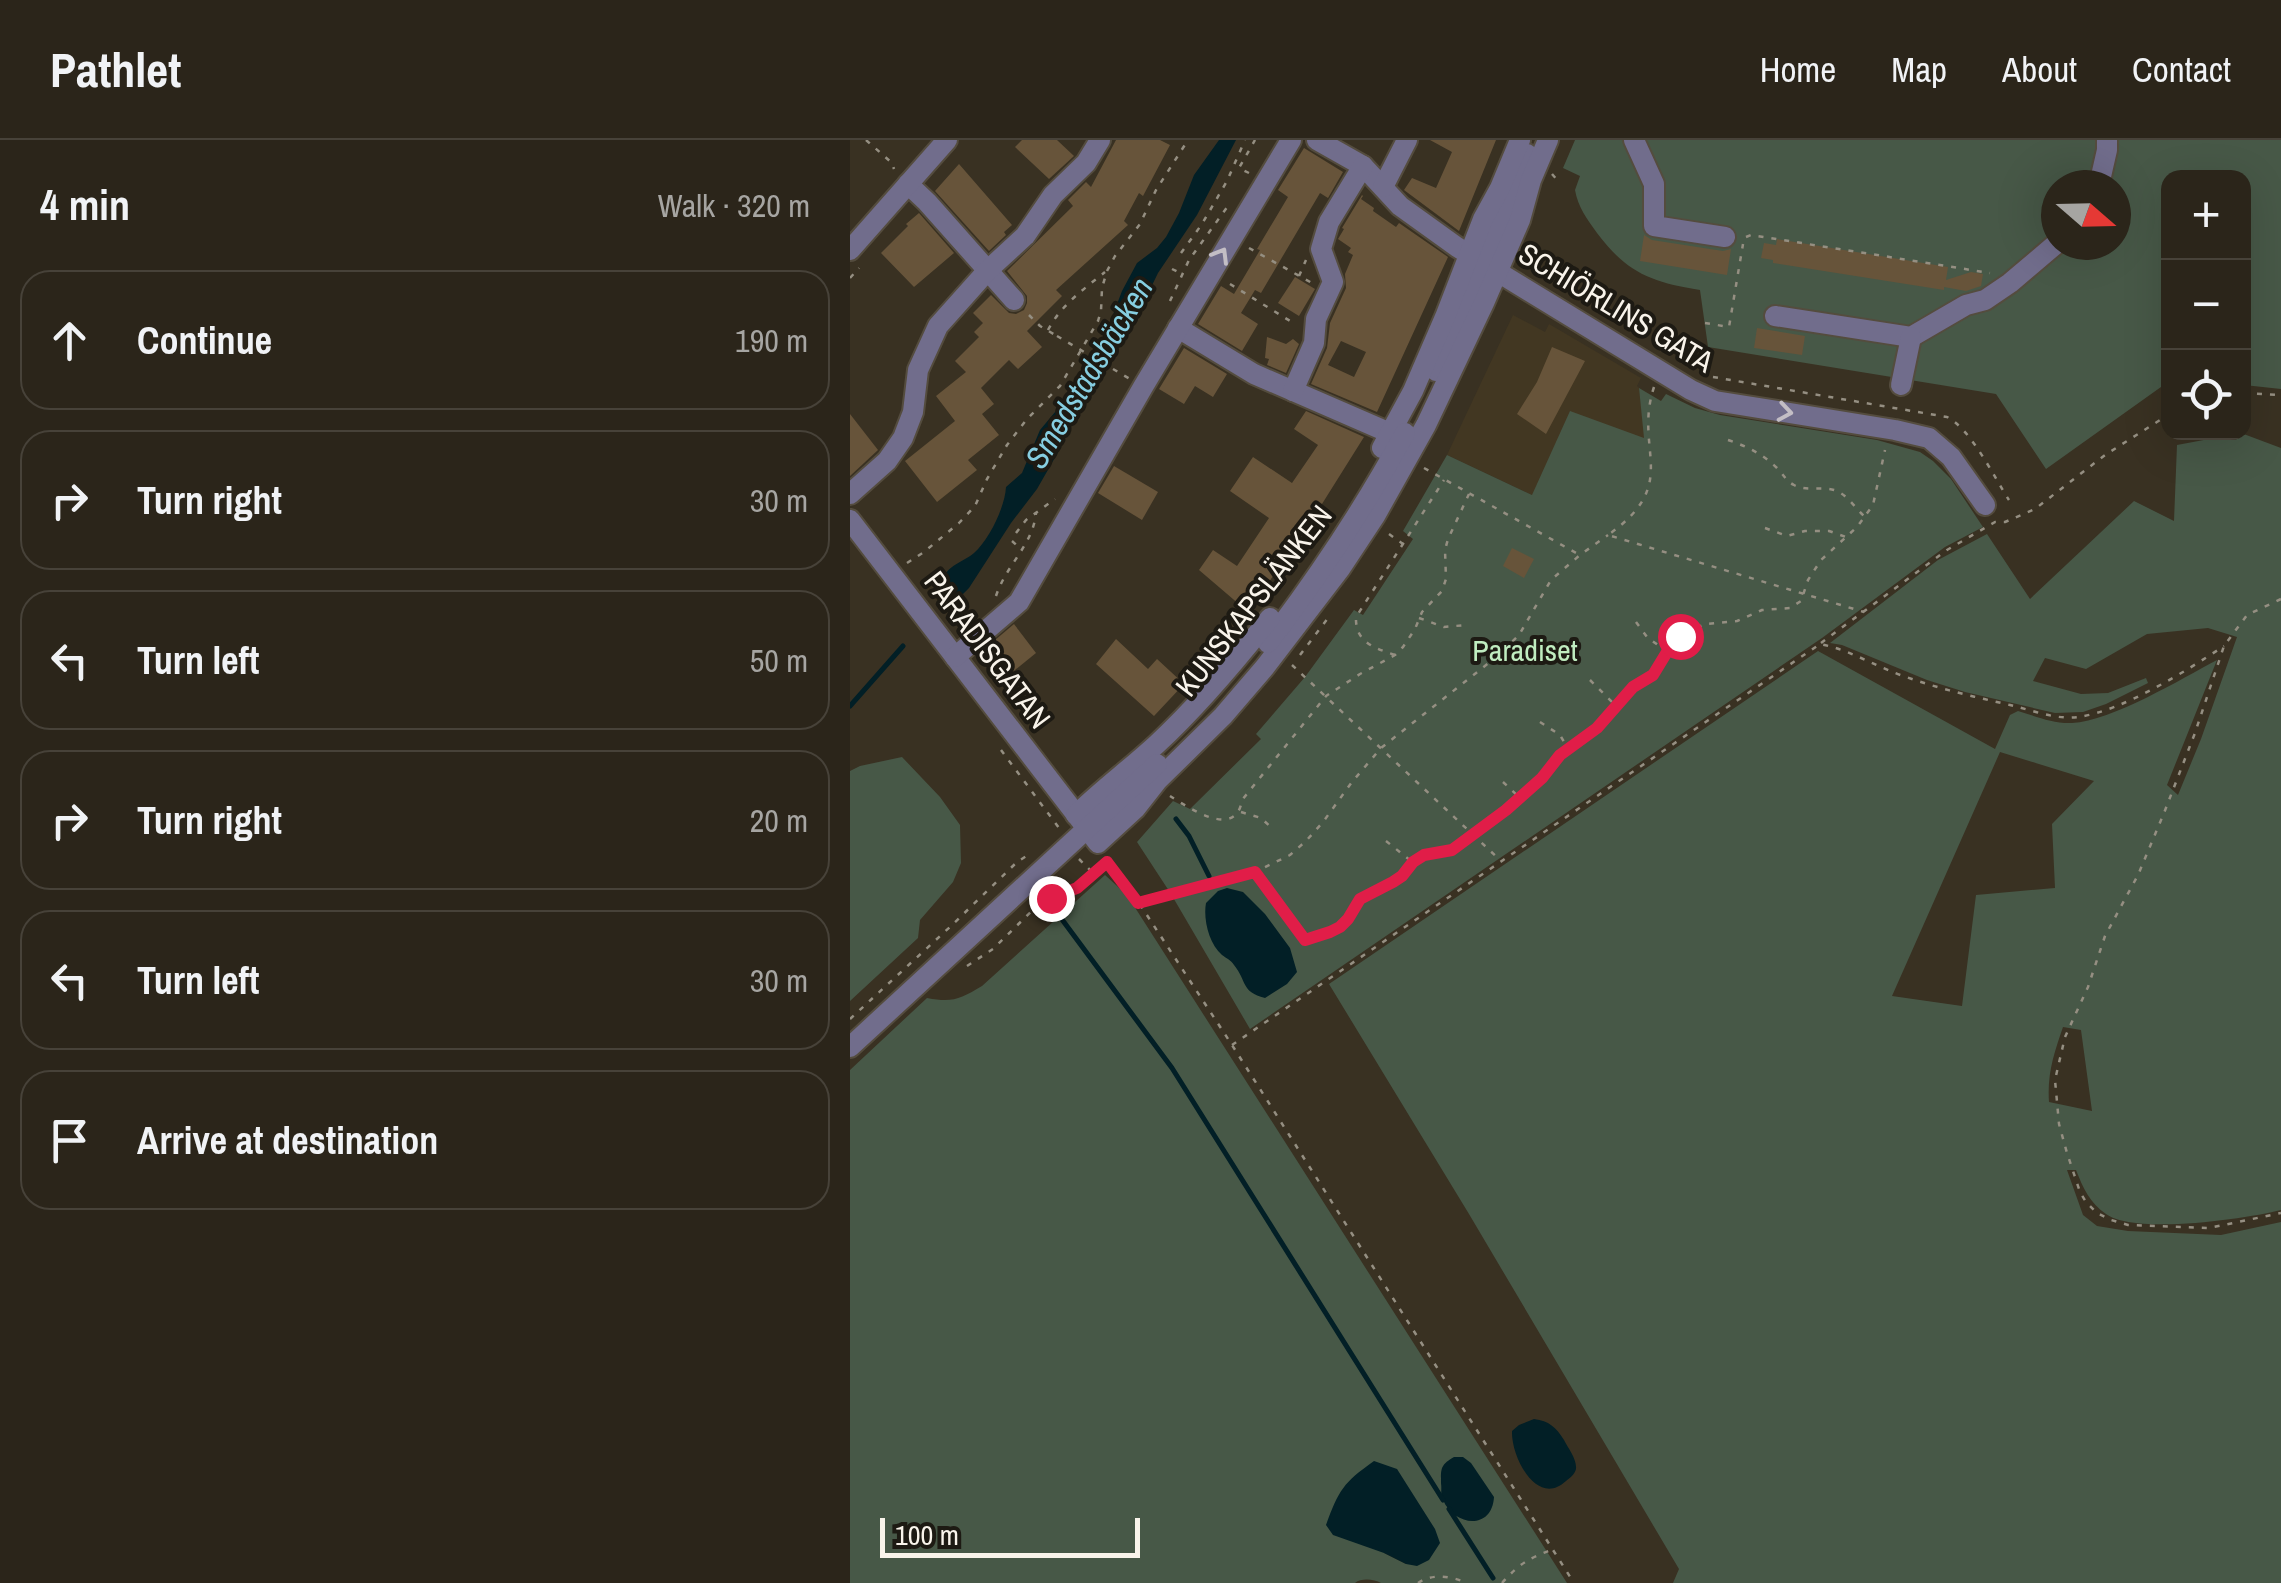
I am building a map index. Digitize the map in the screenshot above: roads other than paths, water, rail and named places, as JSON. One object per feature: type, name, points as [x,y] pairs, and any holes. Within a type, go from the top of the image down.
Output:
[{"type":"street","points":[[850,250],[902,179],[948,140]]},
{"type":"street","points":[[850,494],[887,461],[903,438],[913,412],[918,370],[938,326],[1025,236],[1052,194],[1086,162],[1100,140]]},
{"type":"street","points":[[955,657],[1019,602],[1291,140]]},
{"type":"street","name":"SCHIÖRLINS GATA","points":[[1318,140],[1363,166],[1400,206],[1482,263],[1696,382],[1715,401],[1929,438],[1951,456],[1986,505]]},
{"type":"street","points":[[1383,187],[1407,140]]},
{"type":"street","points":[[1482,263],[1520,140]]},
{"type":"street","name":"KUNSKAPSLÄNKEN","points":[[850,1047],[1082,822],[1212,709],[1256,658],[1363,508],[1413,420],[1532,140]]},
{"type":"street","points":[[1082,822],[1102,789],[1160,742],[1245,650],[1319,550],[1369,472],[1434,343],[1482,263],[1520,220],[1530,180],[1548,140]]},
{"type":"street","points":[[1634,140],[1654,184],[1654,226],[1725,238]]},
{"type":"street","points":[[2102,170],[2107,140]]},
{"type":"street","points":[[1293,391],[1333,282],[1321,249],[1329,222],[1363,166]]},
{"type":"street","points":[[902,179],[1014,300]]},
{"type":"street","points":[[1775,316],[1911,337],[1966,304],[1984,300],[2041,257]]},
{"type":"street","points":[[1178,328],[1254,374],[1390,433]]},
{"type":"street","points":[[1901,385],[1911,337]]},
{"type":"street","name":"PARADISGATAN","points":[[850,520],[1082,822]]},
{"type":"water","points":[[1219,140],[1236,140],[1197,215],[1075,411],[1061,447],[1037,489],[969,588],[955,597],[943,590],[946,574],[974,553],[990,532],[1006,487],[1022,473],[1040,430],[1071,393],[1108,328],[1137,263],[1166,237],[1194,175]]},
{"type":"water","points":[[1227,888],[1243,892],[1290,948],[1297,972],[1287,984],[1265,998],[1248,989],[1233,963],[1210,938],[1206,903]]},
{"type":"water","points":[[1534,1419],[1555,1428],[1575,1461],[1573,1474],[1555,1488],[1536,1484],[1516,1454],[1512,1431]]},
{"type":"water","points":[[1454,1457],[1471,1463],[1494,1497],[1492,1508],[1480,1520],[1455,1515],[1443,1500],[1441,1471]]},
{"type":"water","points":[[1374,1461],[1397,1469],[1435,1529],[1440,1543],[1429,1560],[1417,1566],[1333,1535],[1326,1525],[1343,1488]]},
{"type":"waterway","name":"Smedstadsbäcken","points":[[946,602],[952,590]]},
{"type":"waterway","points":[[850,706],[903,646]]},
{"type":"waterway","points":[[1176,819],[1209,876]]},
{"type":"waterway","points":[[1055,910],[1172,1068],[1443,1500]]},
{"type":"waterway","points":[[1449,1509],[1493,1578]]},
{"type":"park label","name":"Paradiset","points":[[1525,651]]}]
